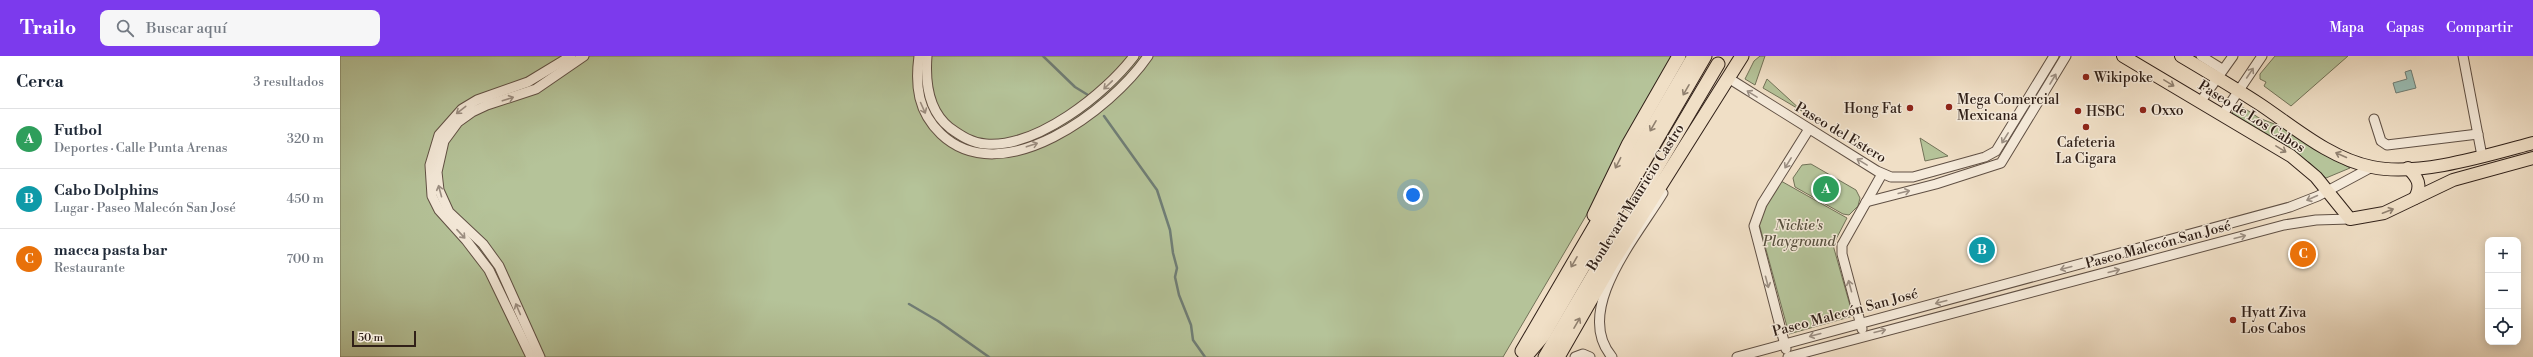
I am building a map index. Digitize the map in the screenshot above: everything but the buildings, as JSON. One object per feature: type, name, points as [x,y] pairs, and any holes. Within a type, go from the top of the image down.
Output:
[{"type":"highway","points":[[1584,244],[1599,200],[1628,145],[1679,56]]},
{"type":"highway","name":"Boulevard Mauricio Castro","points":[[1518,357],[1694,56]]},
{"type":"highway","name":"Boulevard Mauricio Castro","points":[[1525,357],[1543,336],[1705,56]]},
{"type":"highway","name":"Boulevard Mauricio Castro","points":[[1558,357],[1613,261],[1742,56]]},
{"type":"highway","name":"Boulevard Mauricio Castro","points":[[1545,357],[1718,64]]},
{"type":"highway","points":[[1613,261],[1651,214]]},
{"type":"main road","name":"Paseo de Los Cabos","points":[[2123,56],[2223,114],[2291,156],[2328,191],[2350,218]]},
{"type":"main road","name":"Paseo de Los Cabos","points":[[2181,56],[2220,73],[2239,90],[2328,150],[2372,167],[2408,168],[2461,161],[2482,156]]},
{"type":"main road","points":[[2482,156],[2533,143]]},
{"type":"main road","name":"Paseo Malecón San José","points":[[2350,218],[2384,213],[2453,180],[2533,158]]},
{"type":"main road","points":[[2408,168],[2418,180],[2420,186],[2416,198]]},
{"type":"street","points":[[531,357],[489,270],[466,240],[438,210],[432,196],[434,166],[439,135],[462,109],[477,100],[528,82],[571,56]]},
{"type":"street","points":[[540,357],[499,266],[483,244],[449,212],[439,190],[434,166],[444,141],[458,122],[472,112],[536,89],[584,56]]},
{"type":"street","points":[[920,56],[925,113],[934,128],[949,141],[972,152],[986,155],[1004,154],[1036,144],[1068,128],[1114,95],[1148,56]]},
{"type":"street","points":[[927,56],[922,89],[946,125],[962,136],[976,143],[997,144],[1009,142],[1046,128],[1099,93],[1134,56]]},
{"type":"street","points":[[1610,355],[1599,332],[1598,312],[1610,280],[1748,56]]},
{"type":"street","name":"Paseo del Estero","points":[[1733,82],[1882,174],[1901,178],[1928,173],[1984,157],[1996,151],[2024,108],[2054,56]]},
{"type":"street","points":[[1866,202],[1932,185],[2002,162],[2033,113],[2066,56]]},
{"type":"street","points":[[2201,56],[2220,73]]},
{"type":"street","points":[[2201,101],[2233,56]]},
{"type":"street","points":[[2223,114],[2262,56]]},
{"type":"street","points":[[2463,56],[2482,156]]},
{"type":"street","points":[[2024,108],[2033,113]]},
{"type":"street","points":[[2374,119],[2381,141],[2387,145],[2478,134]]},
{"type":"street","points":[[1788,357],[1754,226],[1762,204],[1809,129]]},
{"type":"street","points":[[972,152],[976,143]]},
{"type":"street","name":"Paseo Malecón San José","points":[[1737,357],[2290,207],[2328,191],[2372,167]]},
{"type":"street","points":[[1928,173],[1932,185]]},
{"type":"street","points":[[1864,335],[1842,250],[1846,235],[1882,174]]},
{"type":"street","name":"Paseo Malecón San José","points":[[1788,357],[1864,335],[2012,298],[2284,225],[2316,220],[2350,218]]},
{"type":"street","points":[[489,270],[499,266]]},
{"type":"street","points":[[2009,284],[2012,298]]},
{"type":"street","points":[[1575,357],[1583,354],[1590,357]]},
{"type":"green space","points":[[340,56],[1672,56],[1607,180],[1503,357],[340,357]]},
{"type":"green space","points":[[1760,56],[1765,56],[1755,85],[1745,79],[1754,61]]},
{"type":"green space","points":[[2275,56],[2348,56],[2291,106],[2264,86],[2266,82],[2260,79],[2260,74]]},
{"type":"green space","points":[[1767,79],[1802,111],[1763,88]]},
{"type":"green space","points":[[2241,106],[2259,118],[2282,127],[2350,168],[2326,178],[2310,163],[2233,116],[2232,107]]},
{"type":"green space","points":[[1920,138],[1948,156],[1925,161]]},
{"type":"green space","points":[[1811,164],[1856,190],[1860,198],[1858,206],[1849,215],[1843,214],[1795,187],[1793,178],[1802,165]]},
{"type":"green space","name":"Nickie's Playground","points":[[1781,181],[1847,218],[1833,245],[1853,316],[1789,334],[1758,220]]},
{"type":"water","points":[[2411,70],[2416,88],[2396,93],[2393,83],[2407,79],[2405,72]]},
{"type":"waterway","points":[[1043,56],[1075,87],[1088,95]]},
{"type":"waterway","points":[[1104,116],[1157,190],[1170,230],[1173,253],[1177,268],[1175,277],[1179,295],[1191,325],[1193,340],[1205,357]]},
{"type":"waterway","points":[[909,304],[938,321],[989,357]]},
{"type":"place","name":"Wikipoke","points":[[2086,77]]},
{"type":"place","name":"Mega Comercial Mexicana","points":[[1949,107]]},
{"type":"place","name":"Hong Fat","points":[[1910,108]]},
{"type":"place","name":"Oxxo","points":[[2143,110]]},
{"type":"place","name":"HSBC","points":[[2078,111]]},
{"type":"place","name":"Cafeteria La Cigara","points":[[2086,127]]},
{"type":"place","name":"Futbol","points":[[1826,189]]},
{"type":"place","name":"Cabo Dolphins","points":[[1982,250]]},
{"type":"place","name":"macca pasta bar","points":[[2303,254]]},
{"type":"place","name":"Hyatt Ziva Los Cabos","points":[[2233,320]]}]
